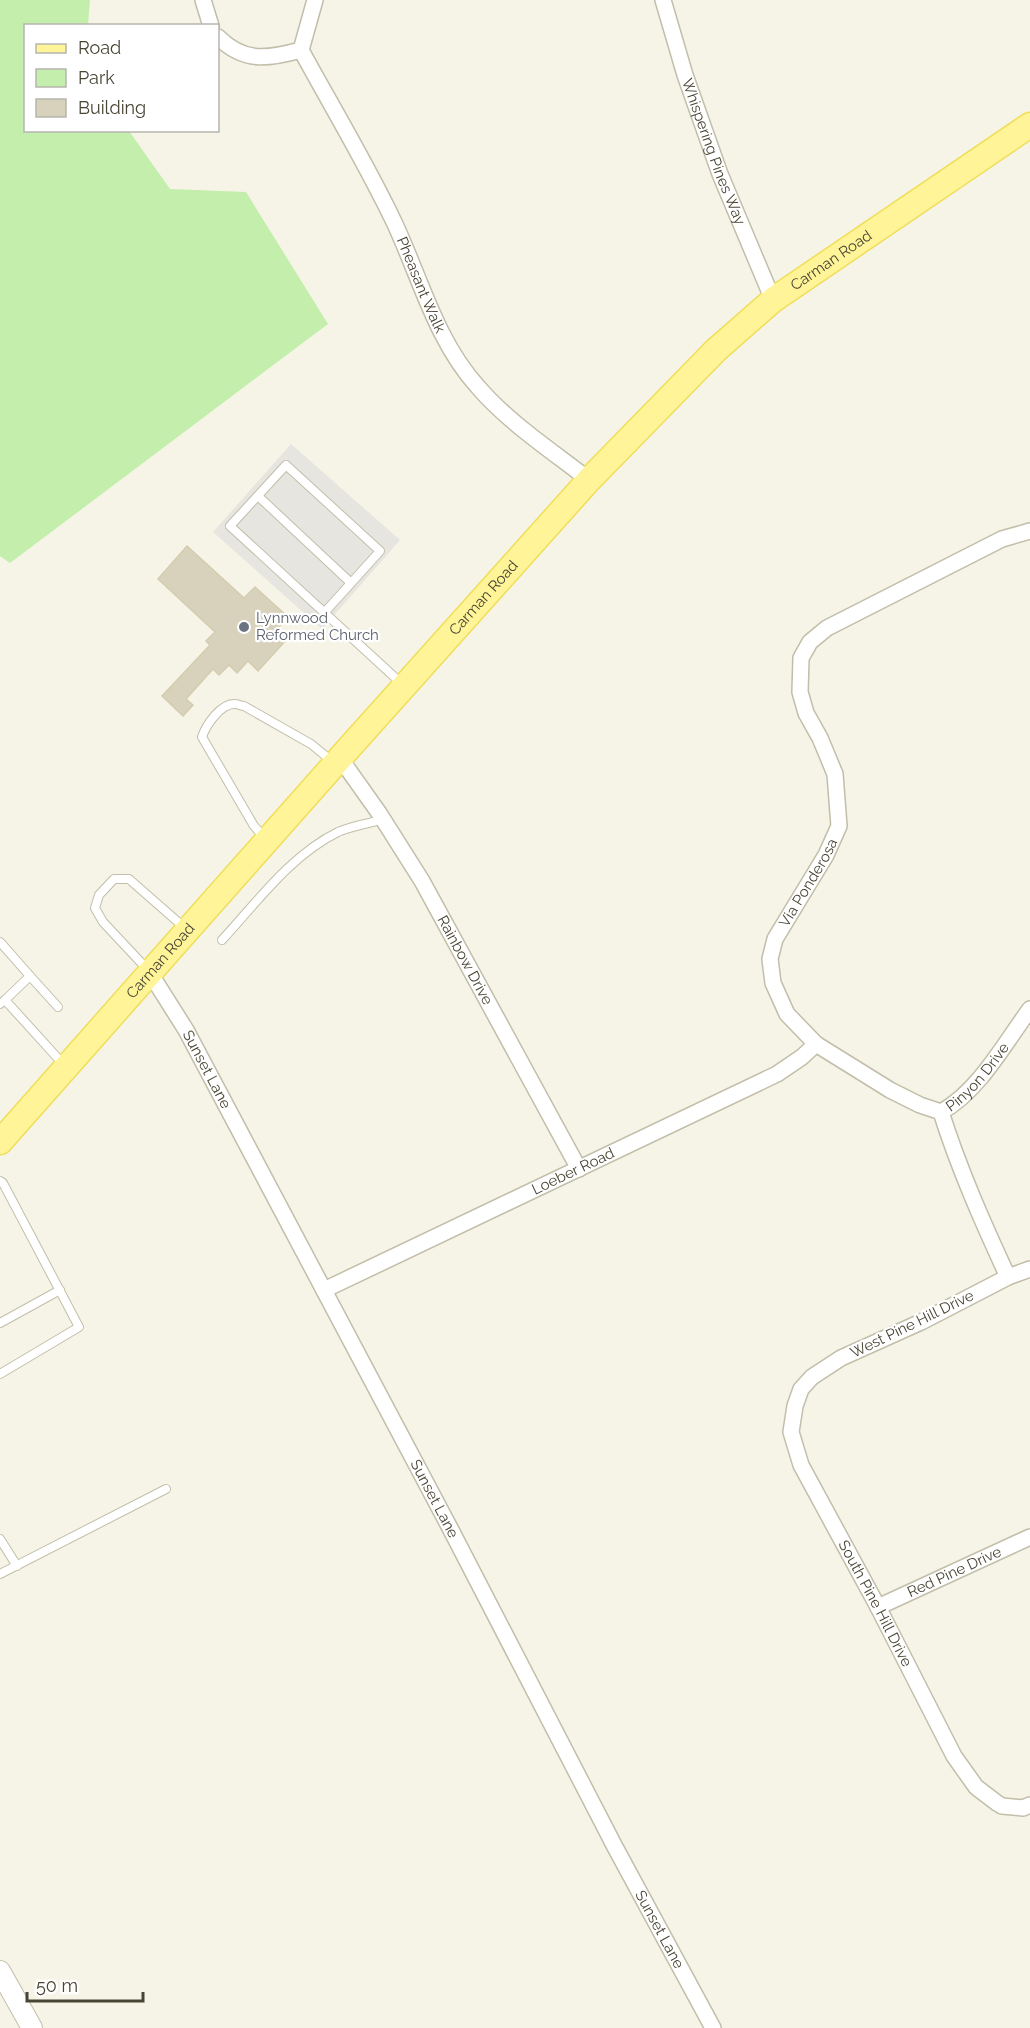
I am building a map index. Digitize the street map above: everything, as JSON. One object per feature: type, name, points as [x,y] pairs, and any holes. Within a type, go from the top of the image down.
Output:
[{"type":"main road","name":"Carman Road","points":[[0,1142],[589,480],[716,350],[773,300],[1030,125]]},
{"type":"street","points":[[203,0],[210,24]]},
{"type":"street","points":[[219,38],[228,47],[247,56],[271,58],[301,50],[315,0]]},
{"type":"street","name":"Whispering Pines Way","points":[[663,0],[685,75],[720,174],[773,300]]},
{"type":"street","name":"Pheasant Walk","points":[[301,50],[379,191],[444,337],[459,363],[477,387],[500,410],[589,480]]},
{"type":"street","name":"Via Ponderosa","points":[[941,1112],[920,1105],[890,1089],[816,1044],[787,1014],[773,983],[770,959],[775,939],[826,855],[839,826],[835,774],[820,738],[806,713],[801,692],[801,658],[810,642],[827,628],[1002,539],[1030,531]]},
{"type":"street","name":"Rainbow Drive","points":[[338,761],[383,819],[422,881],[579,1169]]},
{"type":"street","name":"Sunset Lane","points":[[150,973],[186,1030],[446,1520],[615,1847],[713,2028]]},
{"type":"street","name":"Pinyon Drive","points":[[941,1112],[954,1105],[970,1091],[1030,1009]]},
{"type":"street","name":"Loeber Road","points":[[324,1290],[777,1074],[816,1044]]},
{"type":"street","points":[[941,1112],[954,1154],[1008,1277]]},
{"type":"street","name":"West Pine Hill Drive","points":[[801,1389],[812,1377],[841,1358],[921,1322],[1008,1277],[1030,1269]]},
{"type":"street","name":"South Pine Hill Drive","points":[[801,1389],[795,1406],[791,1432],[801,1465],[878,1607],[954,1756],[976,1787],[997,1803],[1002,1806],[1023,1808],[1030,1805]]},
{"type":"street","name":"Red Pine Drive","points":[[878,1607],[1030,1537]]},
{"type":"street","points":[[0,1971],[32,2028]]},
{"type":"lane","points":[[324,613],[380,551],[286,465],[230,526],[324,613],[405,686]]},
{"type":"lane","points":[[258,496],[351,583]]},
{"type":"lane","points":[[267,840],[254,826],[202,737],[206,726],[227,705],[244,706],[338,761]]},
{"type":"lane","points":[[222,940],[274,884],[312,849],[339,832],[383,819]]},
{"type":"lane","points":[[150,973],[104,922],[95,908],[99,895],[114,879],[129,879],[188,930]]},
{"type":"lane","points":[[0,942],[58,1007]]},
{"type":"lane","points":[[30,976],[3,1002],[66,1067]]},
{"type":"lane","points":[[0,1181],[80,1328],[0,1374]]},
{"type":"lane","points":[[0,1323],[60,1290]]},
{"type":"lane","points":[[0,1575],[166,1489]]},
{"type":"lane","points":[[0,1539],[17,1566]]},
{"type":"green space","points":[[0,0],[90,0],[88,24],[24,24],[24,132],[130,132],[170,189],[246,192],[328,324],[10,563],[0,556]]},
{"type":"shaded area","points":[[291,444],[400,540],[322,629],[213,532]]},
{"type":"building","points":[[187,546],[244,598],[255,587],[288,617],[278,628],[288,638],[258,671],[248,661],[237,673],[229,665],[219,675],[213,669],[186,699],[193,705],[183,716],[162,696],[210,645],[206,641],[215,632],[158,579]]},
{"type":"place","name":"Lynnwood Reformed Church","points":[[244,627]]}]
